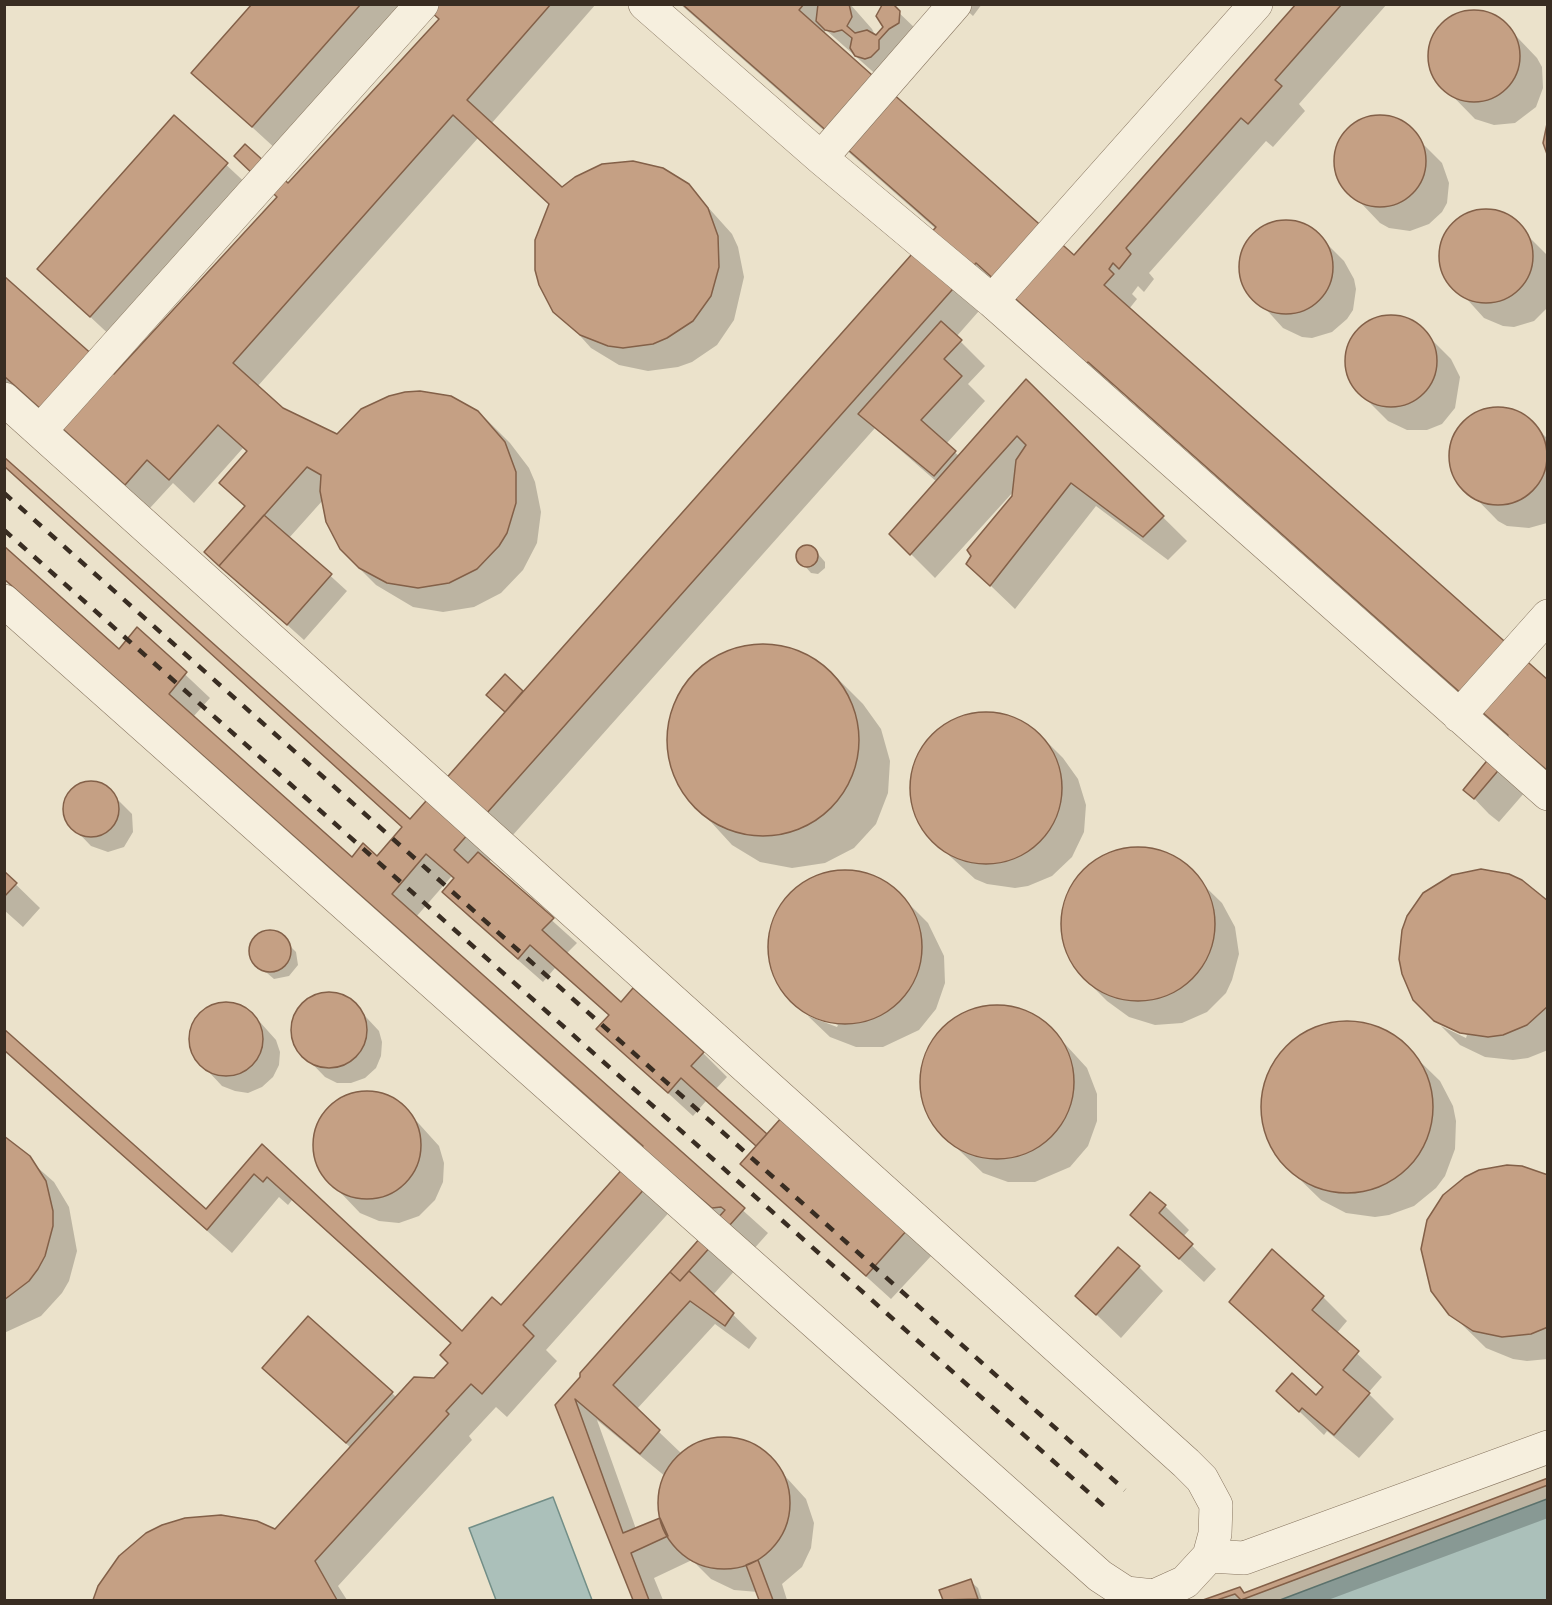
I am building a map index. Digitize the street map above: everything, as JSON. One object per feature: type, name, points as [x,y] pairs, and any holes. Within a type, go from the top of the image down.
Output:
[{"type":"lane","points":[[40,431],[422,4]]},
{"type":"lane","points":[[645,4],[821,158],[992,301],[1548,794]]},
{"type":"lane","points":[[821,158],[955,4]]},
{"type":"lane","points":[[992,301],[1256,4]]},
{"type":"lane","points":[[4,399],[1186,1463],[1202,1479],[1216,1505],[1215,1534],[1209,1556],[1185,1582],[1154,1596],[1116,1597],[1100,1576],[4,601]]},
{"type":"lane","points":[[1459,716],[1548,616]]},
{"type":"lane","points":[[1209,1556],[1244,1558],[1548,1447]]},
{"type":"water","points":[[553,1497],[592,1600],[496,1600],[469,1528]]},
{"type":"water","points":[[1547,1499],[1547,1600],[1280,1600]]},
{"type":"building","points":[[252,4],[361,4],[252,127],[191,73]]},
{"type":"building","points":[[430,4],[551,4],[467,100],[562,187],[575,177],[602,164],[633,161],[663,168],[689,184],[708,208],[718,236],[719,267],[711,296],[693,321],[653,344],[623,348],[608,346],[580,335],[553,312],[539,285],[535,270],[535,240],[549,204],[453,115],[233,363],[283,408],[337,434],[361,409],[389,396],[405,392],[420,391],[451,396],[478,411],[505,442],[516,472],[516,503],[507,533],[499,546],[477,569],[449,583],[418,588],[387,583],[359,568],[340,549],[326,522],[320,491],[321,475],[307,467],[219,566],[204,552],[245,506],[219,483],[247,451],[218,425],[169,480],[147,460],[125,485],[4,376],[4,276],[114,374],[277,197],[234,156],[245,144],[288,183],[439,19],[431,12]]},
{"type":"building","points":[[682,4],[804,4],[799,10],[1074,255],[1296,4],[1342,4],[1275,80],[1282,86],[1248,124],[1241,118],[1126,248],[1131,254],[1119,269],[1113,263],[1109,269],[1114,274],[1104,285],[1548,680],[1548,771],[1519,746],[1474,799],[1463,790],[1508,735],[1088,362],[1082,370],[1057,348],[1062,341],[976,263],[454,850],[468,863],[478,852],[554,918],[542,930],[621,1002],[633,988],[704,1052],[691,1066],[767,1134],[756,1146],[681,1078],[668,1093],[596,1029],[609,1015],[530,945],[518,959],[442,892],[454,878],[426,854],[392,894],[745,1208],[680,1281],[670,1272],[725,1210],[721,1207],[712,1208],[664,1167],[523,1325],[534,1336],[482,1394],[471,1384],[446,1411],[449,1414],[315,1561],[337,1600],[93,1600],[98,1586],[119,1556],[146,1533],[162,1525],[185,1518],[221,1515],[257,1521],[275,1529],[414,1377],[434,1378],[448,1363],[440,1355],[451,1343],[267,1177],[263,1182],[254,1174],[207,1230],[4,1050],[4,1029],[206,1209],[262,1144],[462,1331],[492,1297],[501,1305],[643,1146],[4,579],[4,546],[119,649],[137,627],[187,672],[169,694],[352,857],[363,843],[377,856],[402,827],[4,466],[4,457],[410,819],[936,227]]},
{"type":"building","points":[[818,4],[849,4],[852,17],[847,26],[855,33],[867,30],[876,35],[883,27],[876,16],[882,5],[894,5],[900,11],[899,23],[889,29],[879,40],[879,49],[871,57],[865,59],[855,56],[850,48],[852,38],[842,30],[834,32],[825,30],[816,21]]},
{"type":"building","points":[[1465,10],[1483,10],[1500,17],[1513,30],[1520,47],[1520,65],[1513,82],[1500,95],[1483,102],[1465,102],[1448,95],[1435,82],[1428,65],[1428,47],[1435,30],[1448,17]]},
{"type":"building","points":[[174,115],[228,163],[90,317],[37,269]]},
{"type":"building","points":[[1380,115],[1406,123],[1418,135],[1426,161],[1418,187],[1406,199],[1380,207],[1354,199],[1342,187],[1334,161],[1342,135],[1354,123]]},
{"type":"building","points":[[1548,119],[1548,157],[1543,143]]},
{"type":"building","points":[[1486,209],[1504,213],[1519,223],[1529,238],[1533,256],[1529,274],[1519,289],[1504,299],[1486,303],[1468,299],[1453,289],[1443,274],[1439,256],[1443,238],[1453,223],[1468,213]]},
{"type":"building","points":[[1286,220],[1304,224],[1319,234],[1329,249],[1333,267],[1329,285],[1319,300],[1304,310],[1286,314],[1268,310],[1253,300],[1243,285],[1239,267],[1243,249],[1253,234],[1268,224]]},
{"type":"building","points":[[1391,315],[1409,318],[1424,328],[1434,343],[1437,361],[1434,379],[1424,394],[1409,404],[1391,407],[1373,404],[1358,394],[1348,379],[1345,361],[1348,343],[1358,328],[1373,318]]},
{"type":"building","points":[[941,321],[962,340],[944,359],[962,376],[921,420],[956,451],[934,476],[858,414]]},
{"type":"building","points":[[1026,379],[1164,516],[1143,537],[1071,483],[990,586],[966,564],[971,556],[967,550],[1012,496],[1016,460],[1026,445],[1017,436],[910,555],[889,534]]},
{"type":"building","points":[[1498,407],[1508,408],[1525,415],[1539,429],[1546,446],[1546,466],[1539,483],[1525,497],[1508,504],[1498,505],[1488,504],[1471,497],[1457,483],[1450,466],[1449,456],[1450,446],[1457,429],[1471,415],[1488,408]]},
{"type":"building","points":[[264,515],[332,574],[287,625],[219,566]]},
{"type":"building","points":[[807,545],[815,548],[818,556],[815,564],[807,567],[799,564],[796,556],[799,548]]},
{"type":"building","points":[[772,644],[782,645],[808,655],[824,665],[838,679],[852,703],[858,721],[858,759],[852,777],[838,801],[824,815],[800,829],[782,835],[754,836],[744,835],[718,825],[702,815],[688,801],[674,777],[668,759],[667,731],[668,721],[678,695],[688,679],[702,665],[726,651],[744,645]]},
{"type":"building","points":[[505,674],[523,691],[505,712],[486,695]]},
{"type":"building","points":[[986,712],[1015,717],[1040,734],[1057,759],[1062,788],[1057,817],[1040,842],[1015,859],[986,864],[957,859],[932,842],[915,817],[910,788],[915,759],[932,734],[957,717]]},
{"type":"building","points":[[91,781],[102,783],[111,789],[117,798],[119,809],[117,820],[111,829],[102,835],[91,837],[80,835],[71,829],[65,820],[63,809],[65,798],[71,789],[80,783]]},
{"type":"building","points":[[1138,847],[1153,848],[1168,853],[1193,869],[1209,894],[1214,909],[1214,939],[1209,954],[1193,979],[1168,995],[1153,1000],[1138,1001],[1123,1000],[1108,995],[1083,979],[1067,954],[1062,939],[1061,924],[1062,909],[1067,894],[1083,869],[1108,853],[1123,848]]},
{"type":"building","points":[[1481,869],[1509,874],[1522,880],[1548,901],[1548,1006],[1527,1025],[1503,1035],[1488,1037],[1460,1033],[1434,1021],[1413,1000],[1402,974],[1399,959],[1402,930],[1407,916],[1423,893],[1452,875]]},
{"type":"building","points":[[845,870],[860,871],[875,876],[900,892],[916,917],[921,932],[921,962],[916,977],[900,1002],[875,1018],[860,1023],[845,1024],[830,1023],[815,1018],[790,1002],[774,977],[769,962],[768,947],[769,932],[774,917],[790,892],[815,876],[830,871]]},
{"type":"building","points":[[4,871],[17,883],[4,897]]},
{"type":"building","points":[[270,930],[285,936],[291,951],[285,966],[270,972],[255,966],[249,951],[255,936]]},
{"type":"building","points":[[329,992],[343,995],[356,1003],[364,1016],[367,1030],[364,1044],[356,1057],[343,1065],[329,1068],[315,1065],[302,1057],[294,1044],[291,1030],[294,1016],[302,1003],[315,995]]},
{"type":"building","points":[[219,1002],[233,1002],[247,1008],[257,1018],[263,1032],[261,1053],[247,1070],[233,1076],[219,1076],[205,1070],[195,1060],[189,1046],[189,1032],[195,1018],[205,1008]]},
{"type":"building","points":[[997,1005],[1012,1006],[1027,1011],[1052,1027],[1068,1052],[1073,1067],[1073,1097],[1068,1112],[1052,1137],[1027,1153],[1012,1158],[997,1159],[982,1158],[967,1153],[942,1137],[926,1112],[921,1097],[920,1082],[921,1067],[926,1052],[942,1027],[967,1011],[982,1006]]},
{"type":"building","points":[[1347,1021],[1380,1028],[1408,1046],[1426,1074],[1433,1107],[1426,1140],[1408,1168],[1380,1186],[1347,1193],[1314,1186],[1286,1168],[1268,1140],[1261,1107],[1268,1074],[1286,1046],[1314,1028]]},
{"type":"building","points":[[367,1091],[388,1095],[405,1107],[417,1124],[421,1145],[417,1166],[405,1183],[388,1195],[367,1199],[346,1195],[329,1183],[317,1166],[313,1145],[317,1124],[329,1107],[346,1095]]},
{"type":"building","points":[[782,1117],[908,1229],[866,1276],[740,1164]]},
{"type":"building","points":[[4,1136],[30,1156],[46,1181],[53,1211],[53,1226],[45,1256],[38,1269],[29,1281],[4,1300]]},
{"type":"building","points":[[1507,1165],[1522,1166],[1548,1175],[1548,1327],[1531,1334],[1502,1337],[1473,1331],[1449,1315],[1431,1291],[1421,1249],[1427,1220],[1443,1195],[1465,1177],[1479,1170]]},
{"type":"building","points":[[1150,1192],[1166,1205],[1159,1213],[1193,1244],[1179,1259],[1130,1215]]},
{"type":"building","points":[[1118,1247],[1140,1266],[1096,1315],[1075,1296]]},
{"type":"building","points":[[1272,1249],[1324,1296],[1312,1310],[1359,1351],[1343,1370],[1370,1393],[1334,1435],[1302,1408],[1299,1412],[1276,1391],[1292,1373],[1316,1395],[1323,1387],[1229,1302]]},
{"type":"building","points":[[689,1271],[734,1313],[725,1326],[690,1301],[613,1385],[660,1430],[640,1454],[575,1399],[623,1533],[660,1518],[668,1536],[631,1553],[649,1600],[633,1600],[555,1405],[580,1377],[580,1373],[670,1272],[680,1281]]},
{"type":"building","points":[[308,1316],[393,1392],[346,1443],[262,1368]]},
{"type":"building","points":[[724,1437],[749,1442],[770,1457],[785,1478],[790,1503],[785,1528],[770,1549],[749,1564],[724,1569],[699,1564],[678,1549],[663,1528],[658,1503],[663,1478],[678,1457],[699,1442]]},
{"type":"building","points":[[1548,1478],[1548,1485],[1241,1600],[1235,1594],[1217,1600],[1203,1600],[1240,1587],[1244,1593]]},
{"type":"building","points":[[758,1560],[773,1600],[759,1600],[746,1565]]},
{"type":"building","points":[[971,1579],[978,1599],[943,1600],[939,1590]]},
{"type":"railway","points":[[4,493],[1125,1490]]},
{"type":"railway","points":[[4,530],[1105,1507]]}]
